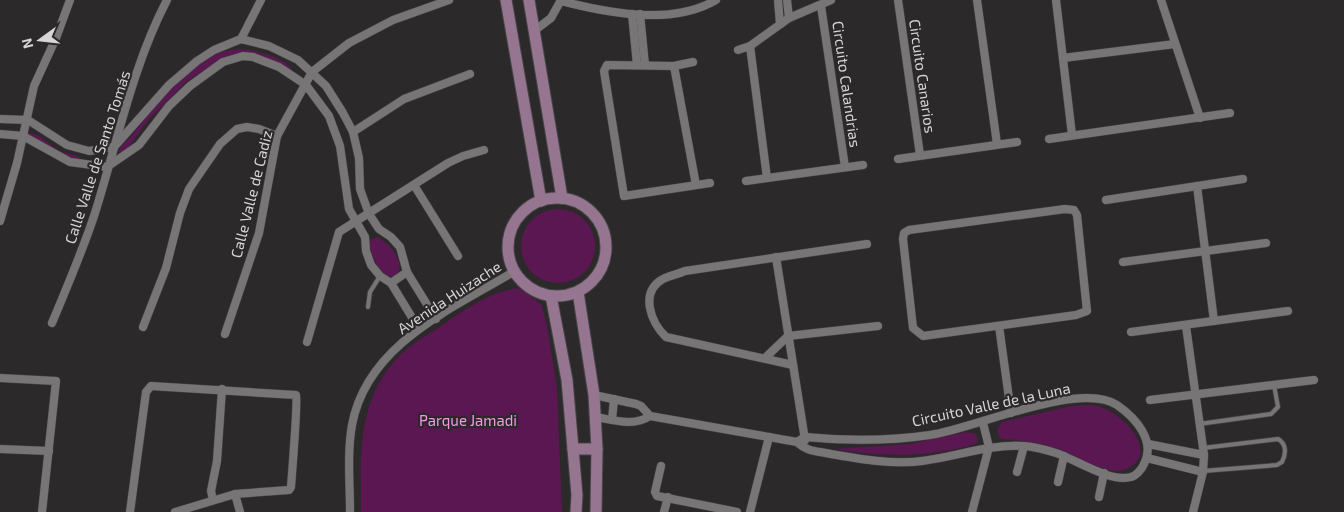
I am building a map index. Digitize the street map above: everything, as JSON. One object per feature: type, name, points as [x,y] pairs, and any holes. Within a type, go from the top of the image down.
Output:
[{"type":"street","points":[[0,221],[28,120],[34,86],[56,38],[70,0]]},
{"type":"street","name":"Calle Valle de Santo Tomás","points":[[52,322],[74,271],[92,221],[106,167],[131,90],[167,0]]},
{"type":"street","points":[[241,39],[260,0]]},
{"type":"street","name":"Calle Valle de Cadiz","points":[[226,334],[259,233],[276,136],[312,72],[349,43],[393,20],[449,0]]},
{"type":"street","points":[[506,0],[541,201]]},
{"type":"street","points":[[529,0],[562,198]]},
{"type":"street","points":[[534,30],[551,18],[561,1],[590,9],[636,14],[689,11],[716,0]]},
{"type":"street","points":[[778,0],[780,24]]},
{"type":"street","points":[[787,0],[790,18]]},
{"type":"street","name":"Circuito Calandrias","points":[[738,50],[750,46],[790,18],[831,0]]},
{"type":"street","name":"Circuito Canarios","points":[[898,0],[920,155]]},
{"type":"street","points":[[977,0],[997,144]]},
{"type":"street","points":[[1056,0],[1072,135]]},
{"type":"street","points":[[1161,0],[1200,118]]},
{"type":"street","name":"Circuito Calandrias","points":[[821,6],[845,167]]},
{"type":"street","points":[[636,14],[641,65]]},
{"type":"street","points":[[0,119],[28,120],[66,145],[89,151],[114,147],[169,85],[214,50],[241,39],[276,49],[298,60],[326,86],[353,132],[359,158],[360,189],[369,214],[378,229],[391,237],[400,247],[407,272],[436,319]]},
{"type":"street","points":[[1064,58],[1175,44]]},
{"type":"street","points":[[750,46],[767,178]]},
{"type":"street","points":[[0,134],[23,136],[70,162],[106,167],[139,145],[169,106],[190,86],[223,62],[243,56],[253,57],[279,67],[306,85],[329,116],[340,146],[345,192],[349,209],[365,237],[366,251],[371,265],[380,276],[391,282],[420,329]]},
{"type":"street","points":[[694,62],[674,66],[608,65],[604,71],[624,196],[710,184]]},
{"type":"street","points":[[674,66],[696,185]]},
{"type":"street","points":[[353,132],[404,99],[470,74]]},
{"type":"street","points":[[1049,139],[1230,113]]},
{"type":"street","points":[[143,328],[166,268],[180,213],[189,188],[220,144],[237,130],[247,127],[259,129],[276,136]]},
{"type":"street","name":"Circuito Canarios","points":[[898,159],[1017,142]]},
{"type":"street","points":[[307,342],[339,232],[448,163],[484,150]]},
{"type":"street","name":"Circuito Calandrias","points":[[746,181],[863,165]]},
{"type":"street","points":[[1106,200],[1243,179]]},
{"type":"street","points":[[414,185],[458,256]]},
{"type":"street","points":[[1197,186],[1214,321]]},
{"type":"street","points":[[562,198],[578,202],[591,211],[600,224],[605,239],[605,255],[600,270],[591,283],[578,292],[564,296],[551,296],[527,286],[515,271],[508,251],[509,236],[514,222],[524,211],[541,201],[562,198]]},
{"type":"street","points":[[1074,210],[1087,311],[1076,315],[999,326],[923,336],[917,333],[913,328],[902,239],[904,232],[1046,212],[1074,210]]},
{"type":"street","points":[[365,237],[378,229]]},
{"type":"street","points":[[1123,262],[1266,243]]},
{"type":"street","points":[[793,365],[666,337],[656,328],[650,314],[649,299],[654,286],[661,280],[685,271],[867,244]]},
{"type":"street","points":[[776,257],[805,437],[805,450]]},
{"type":"street","name":"Avenida Huizache","points":[[350,512],[350,444],[356,409],[361,394],[374,371],[388,355],[420,329],[515,271]]},
{"type":"street","points":[[391,282],[407,272]]},
{"type":"street","points":[[578,292],[594,395],[597,449],[596,512]]},
{"type":"street","points":[[551,296],[567,380],[576,512]]},
{"type":"street","points":[[1131,332],[1288,311]]},
{"type":"street","points":[[765,358],[788,336],[878,326]]},
{"type":"street","points":[[999,326],[1011,413]]},
{"type":"street","points":[[1186,326],[1203,452],[1203,472],[1193,512]]},
{"type":"street","points":[[0,378],[56,380],[42,512]]},
{"type":"street","points":[[1150,400],[1196,396],[1314,380]]},
{"type":"street","points":[[130,512],[148,387],[154,385],[296,395],[298,401],[294,428],[291,487],[289,490],[283,492],[235,494],[175,512]]},
{"type":"street","points":[[213,500],[210,491],[217,461],[222,389]]},
{"type":"street","points":[[594,395],[641,406],[650,416],[797,442],[805,450],[849,458],[921,461],[988,447],[1024,446],[1064,456],[1116,477],[1131,477],[1142,469],[1148,458],[1203,472]]},
{"type":"street","points":[[612,420],[614,399]]},
{"type":"street","name":"Circuito Valle de la Luna","points":[[805,437],[862,440],[930,435],[983,423],[1011,413],[1070,399],[1112,402],[1136,422],[1148,444],[1148,458]]},
{"type":"street","points":[[595,417],[638,423],[650,416]]},
{"type":"street","points":[[972,512],[988,447],[983,423]]},
{"type":"street","points":[[750,512],[769,437]]},
{"type":"street","points":[[797,442],[805,437]]},
{"type":"street","points":[[1148,444],[1203,452]]},
{"type":"street","points":[[1017,472],[1024,446]]},
{"type":"street","points":[[0,449],[49,451]]},
{"type":"street","points":[[573,449],[597,449]]},
{"type":"street","points":[[1058,482],[1064,456]]},
{"type":"street","points":[[661,466],[655,492],[657,496],[737,512]]},
{"type":"street","points":[[1099,497],[1104,473]]},
{"type":"street","points":[[235,494],[240,512]]},
{"type":"street","points":[[664,512],[668,497]]},
{"type":"lane","points":[[368,307],[370,292],[380,276]]},
{"type":"lane","points":[[1199,424],[1271,414],[1278,407],[1274,385]]},
{"type":"lane","points":[[1203,452],[1278,439],[1283,444],[1285,453],[1282,462],[1277,465],[1203,472]]},
{"type":"green space","points":[[237,49],[260,52],[278,58],[285,62],[294,73],[238,54],[224,57],[187,81],[149,119],[127,149],[122,153],[118,152],[165,94],[191,69],[220,53]]},
{"type":"green space","points":[[25,132],[39,136],[58,150],[79,157],[83,161],[76,162],[29,138]]},
{"type":"green space","points":[[558,209],[572,212],[584,220],[592,232],[595,246],[592,260],[584,272],[572,280],[558,283],[544,280],[532,272],[524,260],[521,246],[524,232],[532,220],[544,212]]},
{"type":"green space","points":[[377,237],[389,246],[397,258],[400,268],[396,275],[392,277],[383,272],[373,257],[370,240]]},
{"type":"green space","name":"Parque Jamadi","points":[[518,288],[541,304],[547,326],[557,388],[562,512],[361,512],[361,469],[364,429],[368,409],[375,390],[386,372],[405,351],[461,312],[488,297]]},
{"type":"green space","points":[[1071,406],[1097,406],[1117,416],[1127,424],[1140,444],[1140,454],[1135,463],[1124,470],[1108,470],[1052,447],[1033,442],[1003,439],[998,434],[997,430],[1002,422]]},
{"type":"green space","points":[[965,432],[976,434],[978,441],[975,444],[940,452],[887,455],[834,449],[910,444]]}]
